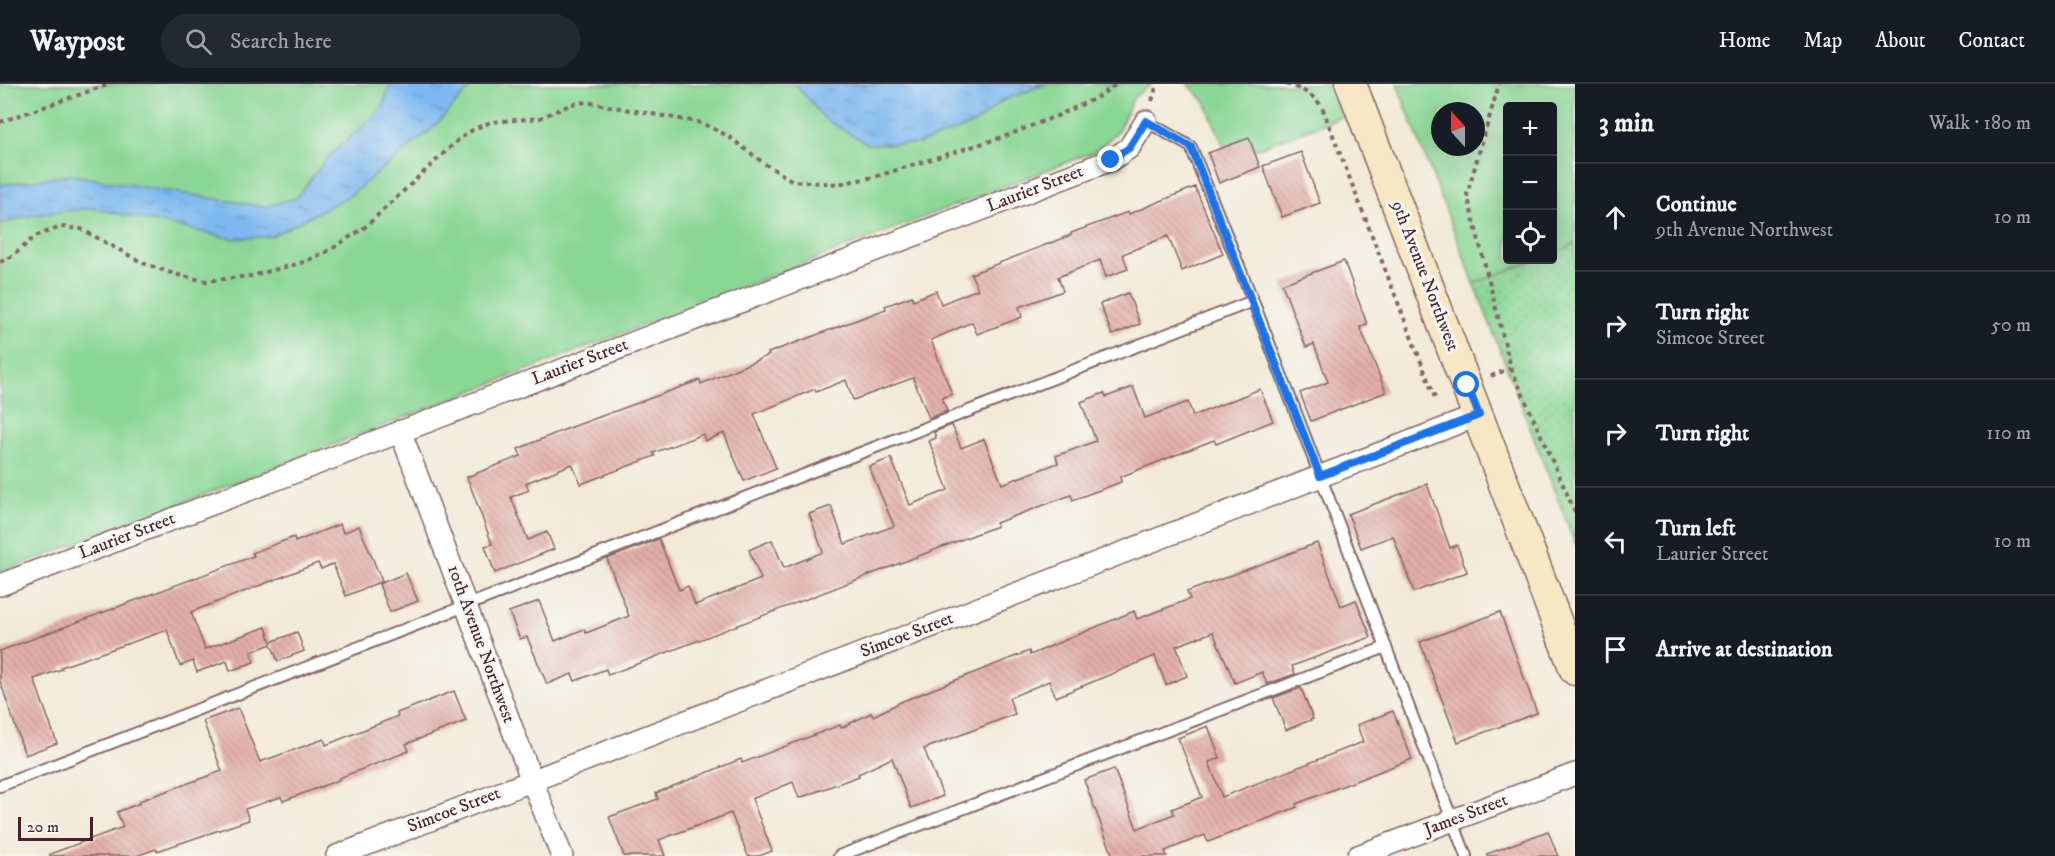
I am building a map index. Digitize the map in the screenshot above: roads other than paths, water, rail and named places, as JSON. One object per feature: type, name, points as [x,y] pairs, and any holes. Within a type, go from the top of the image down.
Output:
[{"type":"main road","name":"9th Avenue Northwest","points":[[1351,84],[1575,670]]},
{"type":"street","name":"Laurier Street","points":[[0,585],[1111,160],[1129,148],[1146,121]]},
{"type":"street","name":"Simcoe Street","points":[[337,856],[1479,415]]},
{"type":"street","name":"10th Avenue Northwest","points":[[400,431],[531,780],[562,856]]},
{"type":"street","name":"James Street","points":[[1358,856],[1575,774]]},
{"type":"lane","points":[[1146,121],[1191,147],[1253,301],[1466,856]]},
{"type":"lane","points":[[0,786],[1253,301]]},
{"type":"lane","points":[[839,856],[1386,647]]},
{"type":"water","points":[[390,84],[474,84],[433,128],[349,196],[272,236],[234,239],[93,208],[33,215],[0,224],[0,185],[70,175],[265,207],[296,198],[327,158],[382,109]]},
{"type":"water","points":[[795,84],[1046,84],[1002,101],[974,124],[919,144],[868,144],[826,120]]}]
